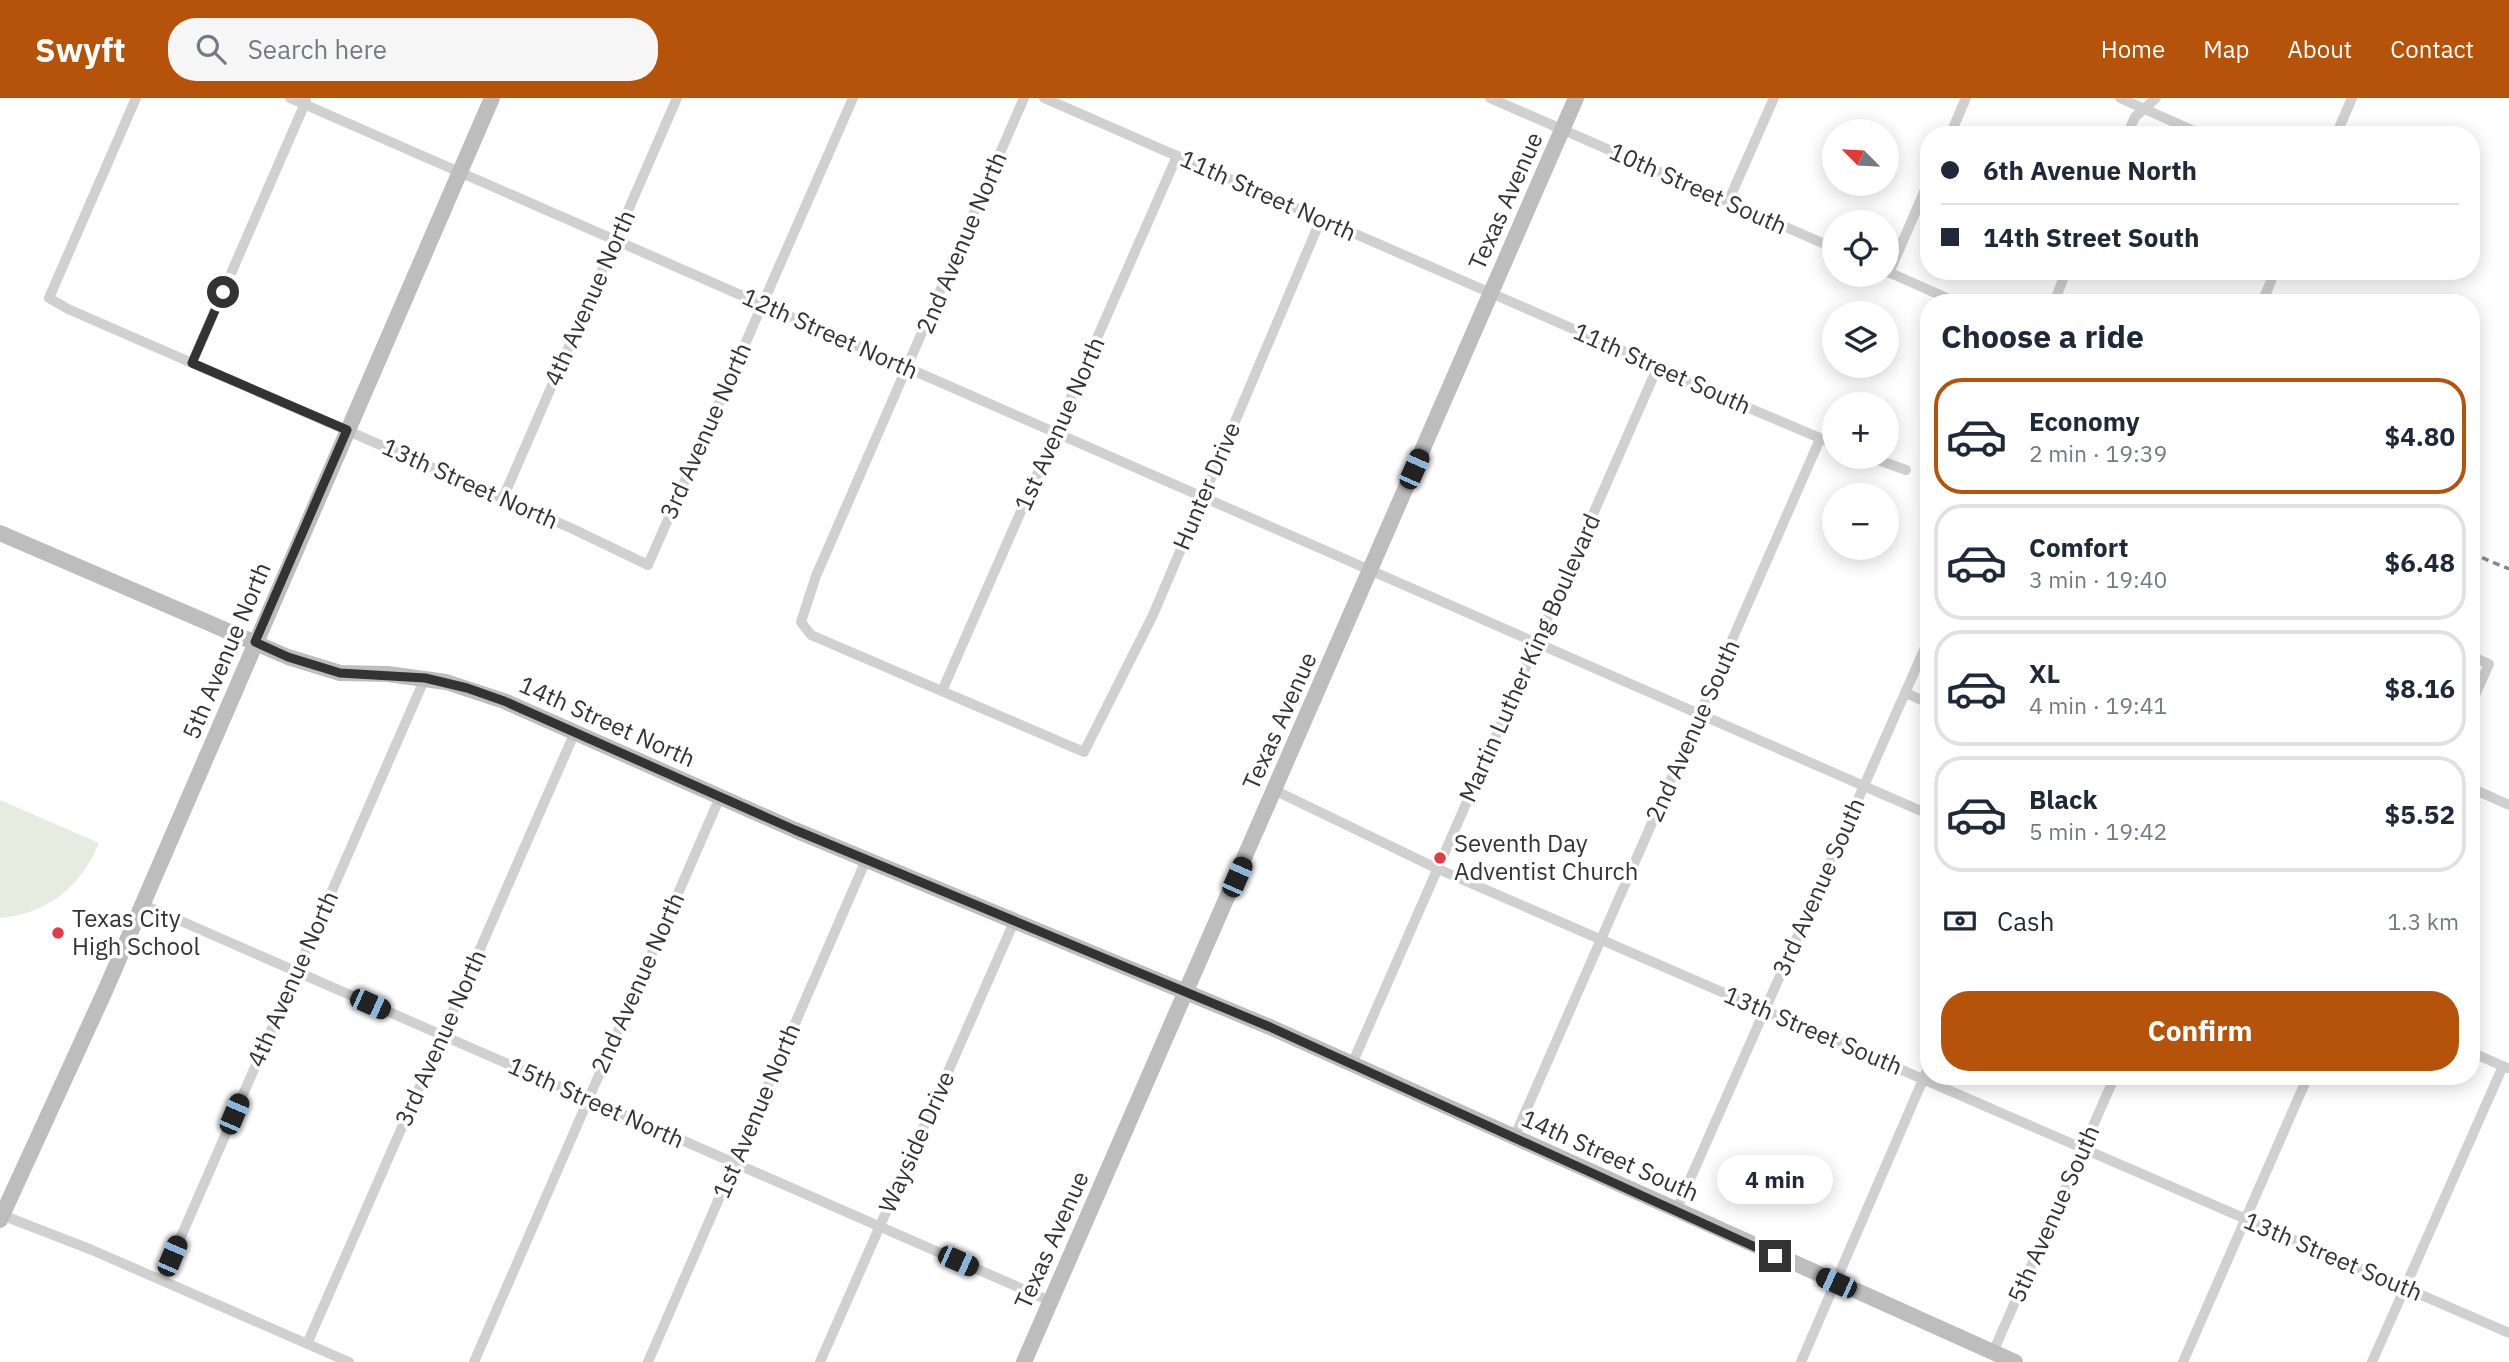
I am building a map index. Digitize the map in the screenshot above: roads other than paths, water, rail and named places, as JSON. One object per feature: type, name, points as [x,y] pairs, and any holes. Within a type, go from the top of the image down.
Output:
[{"type":"street","name":"13th Street North","points":[[136,98],[49,298],[68,309],[503,498],[640,561]]},
{"type":"street","name":"12th Street North","points":[[290,98],[306,101],[460,172],[1920,810]]},
{"type":"street","name":"5th Avenue North","points":[[1,1217],[142,905],[492,98]]},
{"type":"street","name":"4th Avenue North","points":[[503,498],[677,98]]},
{"type":"street","name":"3rd Avenue North","points":[[640,561],[648,565],[853,98]]},
{"type":"street","name":"2nd Avenue North","points":[[942,691],[811,635],[801,622],[816,576],[1024,98]]},
{"type":"street","name":"11th Street North","points":[[1044,98],[1491,293]]},
{"type":"street","name":"10th Street South","points":[[1490,98],[1822,243]]},
{"type":"street","name":"Texas Avenue","points":[[1024,1362],[1576,98]]},
{"type":"street","points":[[1728,202],[1774,98]]},
{"type":"street","points":[[1954,126],[1966,98]]},
{"type":"street","points":[[2120,98],[2183,126]]},
{"type":"street","points":[[2131,126],[2135,117],[2156,98]]},
{"type":"street","points":[[2340,126],[2352,98]]},
{"type":"street","points":[[192,363],[306,101]]},
{"type":"street","name":"1st Avenue North","points":[[942,691],[1177,156]]},
{"type":"street","points":[[1899,248],[1920,201]]},
{"type":"street","name":"Hunter Drive","points":[[942,691],[1083,752],[1153,615],[1321,219]]},
{"type":"street","points":[[1899,277],[1938,294]]},
{"type":"street","name":"11th Street South","points":[[1491,293],[1820,439]]},
{"type":"street","name":"Martin Luther King Boulevard","points":[[1352,1065],[1658,366]]},
{"type":"street","name":"2nd Avenue South","points":[[1514,1138],[1820,439]]},
{"type":"street","points":[[1899,467],[1906,470]]},
{"type":"street","name":"14th Street North","points":[[0,533],[288,657],[340,673],[425,678],[467,688],[504,701],[866,860],[1185,993]]},
{"type":"street","points":[[2480,660],[2489,664],[2480,684]]},
{"type":"street","name":"3rd Avenue South","points":[[1676,1211],[1920,661]]},
{"type":"street","name":"4th Avenue North","points":[[162,1280],[425,678]]},
{"type":"street","points":[[1906,693],[1920,699]]},
{"type":"street","name":"3rd Avenue North","points":[[307,1344],[575,732]]},
{"type":"street","name":"13th Street South","points":[[1275,790],[1438,869],[1920,1077]]},
{"type":"street","points":[[2480,792],[2509,805]]},
{"type":"street","name":"2nd Avenue North","points":[[474,1362],[720,797]]},
{"type":"street","name":"1st Avenue North","points":[[648,1362],[866,860]]},
{"type":"street","name":"15th Street North","points":[[142,905],[1050,1301]]},
{"type":"street","name":"Wayside Drive","points":[[820,1362],[1014,922]]},
{"type":"street","name":"14th Street South","points":[[1185,993],[1270,1027],[2015,1362]]},
{"type":"street","points":[[2372,1362],[2506,1068],[2480,1056]]},
{"type":"street","points":[[1801,1362],[1921,1085]]},
{"type":"street","name":"13th Street South","points":[[1938,1085],[2509,1333]]},
{"type":"street","name":"5th Avenue South","points":[[1993,1352],[2111,1085]]},
{"type":"street","points":[[2183,1362],[2304,1085]]},
{"type":"street","points":[[1,1217],[162,1280],[349,1362]]},
{"type":"railway","points":[[2480,557],[2509,569]]},
{"type":"place","name":"Seventh Day Adventist Church","points":[[1440,858]]},
{"type":"place","name":"Texas City High School","points":[[58,933]]}]
